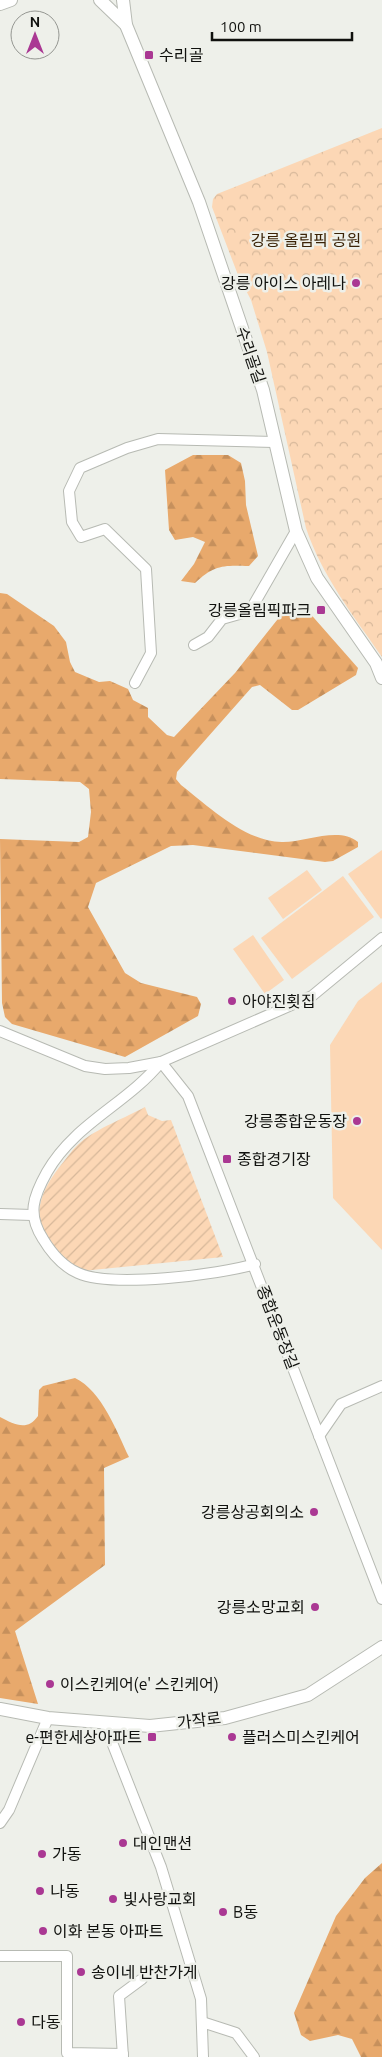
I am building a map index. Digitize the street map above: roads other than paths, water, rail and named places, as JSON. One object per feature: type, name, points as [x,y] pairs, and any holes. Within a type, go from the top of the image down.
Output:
[{"type":"street","points":[[0,4],[10,0]]},
{"type":"street","name":"수리골길","points":[[100,0],[126,25]]},
{"type":"street","name":"수리골길","points":[[123,0],[126,25],[199,202],[263,390],[296,531],[317,578],[376,664],[382,678]]},
{"type":"street","points":[[135,683],[151,653],[146,569],[105,529],[81,537],[72,522],[69,491],[80,468],[127,448],[158,440],[274,442]]},
{"type":"street","points":[[194,645],[208,637],[222,619],[250,611],[296,531]]},
{"type":"street","points":[[0,1031],[85,1066],[105,1069],[129,1068],[161,1062],[312,996],[382,938]]},
{"type":"street","points":[[161,1062],[134,1090],[97,1116],[59,1155],[39,1187],[33,1203],[32,1215],[41,1237],[59,1261],[84,1276],[137,1279],[236,1270],[254,1264]]},
{"type":"street","name":"종합운동장길","points":[[161,1062],[188,1096],[382,1599]]},
{"type":"street","points":[[0,1214],[32,1215]]},
{"type":"street","points":[[319,1436],[341,1404],[382,1386]]},
{"type":"street","name":"가작로","points":[[0,1709],[48,1718],[150,1726],[234,1715],[308,1695],[382,1647]]},
{"type":"street","points":[[0,1823],[9,1810],[48,1718]]},
{"type":"street","points":[[104,1722],[161,1867],[201,1999],[203,2057]]},
{"type":"street","points":[[0,1956],[67,1956],[66,2053],[123,2056],[119,1996],[142,1980]]},
{"type":"street","points":[[202,2022],[236,2033],[254,2057]]},
{"type":"place","name":"수리골","points":[[149,55]]},
{"type":"place","name":"강릉 아이스 아레나","points":[[356,283]]},
{"type":"place","name":"강릉올림픽파크","points":[[321,610]]},
{"type":"place","name":"아야진횟집","points":[[232,1001]]},
{"type":"place","name":"강릉종합운동장","points":[[357,1121]]},
{"type":"place","name":"종합경기장","points":[[227,1159]]},
{"type":"place","name":"강릉상공회의소","points":[[314,1512]]},
{"type":"place","name":"강릉소망교회","points":[[315,1607]]},
{"type":"place","name":"이스킨케어(e' 스킨케어)","points":[[50,1684]]},
{"type":"place","name":"e-편한세상아파트","points":[[152,1737]]},
{"type":"place","name":"플러스미스킨케어","points":[[232,1737]]},
{"type":"place","name":"대인맨션","points":[[123,1843]]},
{"type":"place","name":"가동","points":[[42,1854]]},
{"type":"place","name":"나동","points":[[40,1891]]},
{"type":"place","name":"빛사랑교회","points":[[113,1899]]},
{"type":"place","name":"B동","points":[[223,1912]]},
{"type":"place","name":"이화 본동 아파트","points":[[43,1931]]},
{"type":"place","name":"송이네 반찬가게","points":[[81,1972]]},
{"type":"place","name":"다동","points":[[21,2022]]},
{"type":"park label","name":"강릉 올림픽 공원","points":[[306,240]]}]
